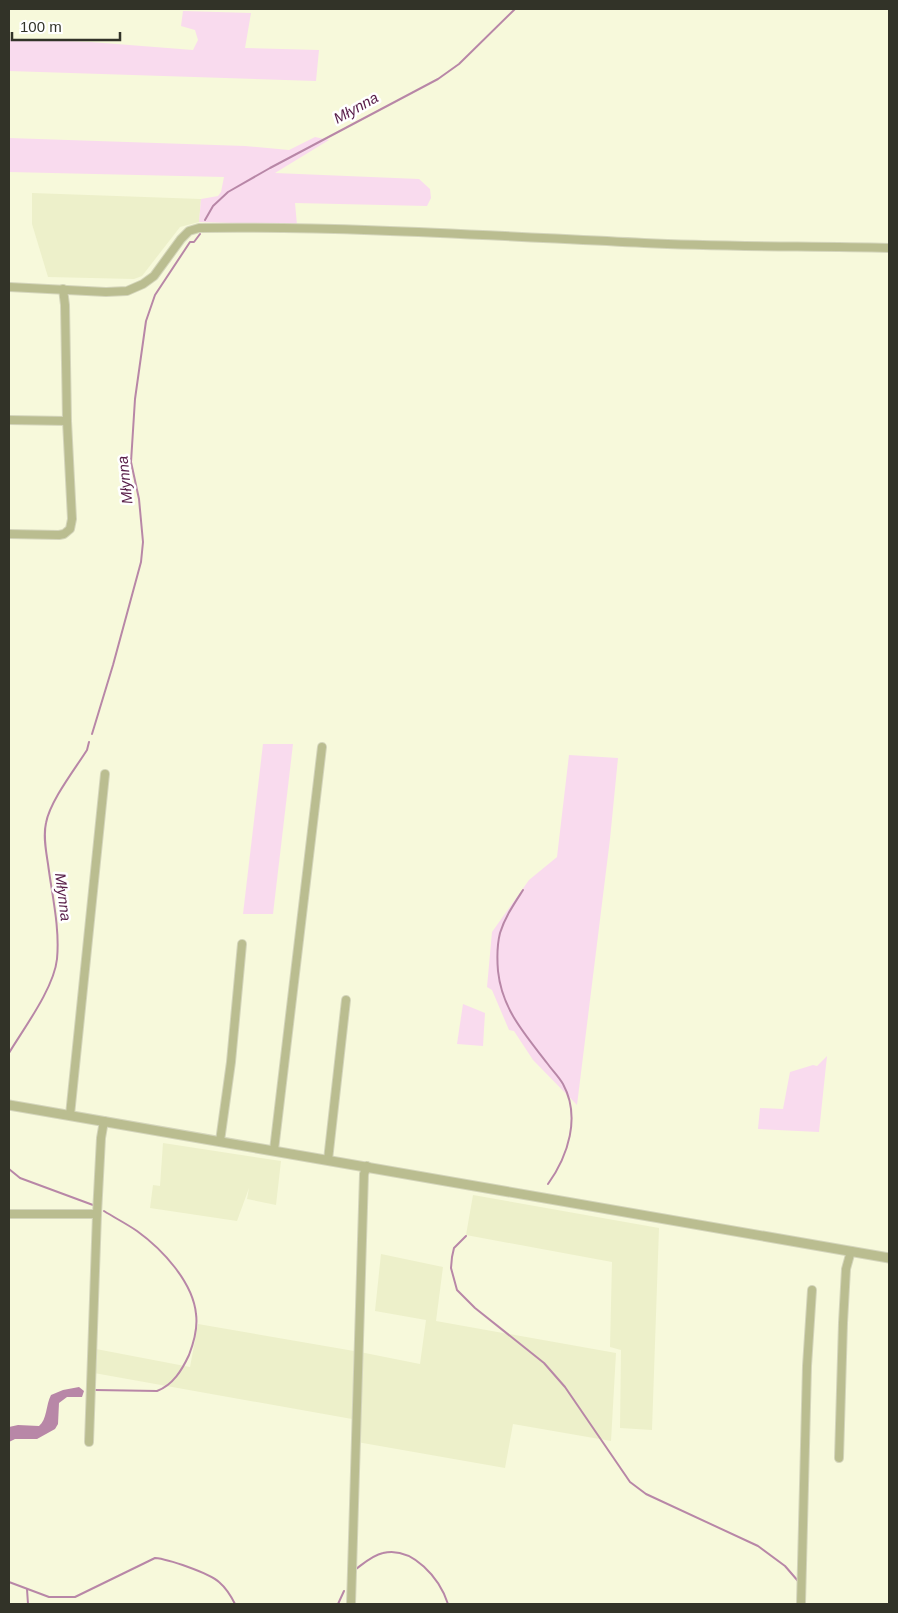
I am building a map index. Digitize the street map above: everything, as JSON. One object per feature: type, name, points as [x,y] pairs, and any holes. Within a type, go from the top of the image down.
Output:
[{"type":"street","points":[[9,287],[127,291],[154,276],[181,239],[189,231],[200,228],[279,227],[504,235],[721,246],[889,248]]},
{"type":"street","points":[[9,534],[59,536],[70,529],[72,519],[67,421],[66,324],[63,289]]},
{"type":"street","points":[[9,420],[67,421]]},
{"type":"street","points":[[274,1150],[322,746]]},
{"type":"street","points":[[70,1115],[105,774]]},
{"type":"street","points":[[220,1141],[231,1062],[242,944]]},
{"type":"street","points":[[328,1160],[346,1000]]},
{"type":"street","points":[[9,1105],[889,1258]]},
{"type":"street","points":[[89,1442],[97,1214],[101,1138],[104,1121]]},
{"type":"street","points":[[351,1604],[364,1174],[367,1166]]},
{"type":"street","points":[[9,1214],[97,1214]]},
{"type":"street","points":[[839,1458],[842,1323],[846,1269],[851,1251]]},
{"type":"street","points":[[801,1604],[812,1290]]},
{"type":"shaded area","points":[[183,11],[251,13],[245,48],[319,50],[316,81],[9,71],[9,39],[91,42],[193,50],[198,40],[195,30],[181,26]]},
{"type":"shaded area","points":[[315,137],[329,140],[275,173],[419,179],[430,189],[431,198],[427,206],[295,203],[297,225],[199,222],[201,199],[218,196],[221,192],[224,177],[9,172],[9,138],[245,146],[289,150]]},
{"type":"shaded area","points":[[32,193],[201,199],[199,222],[180,227],[142,276],[134,279],[48,277],[32,224]]},
{"type":"shaded area","points":[[263,744],[293,744],[273,914],[243,914]]},
{"type":"shaded area","points":[[569,755],[618,758],[610,839],[577,1105],[533,1060],[514,1031],[509,1030],[492,990],[487,987],[492,932],[529,880],[557,857]]},
{"type":"shaded area","points":[[463,1004],[485,1013],[483,1046],[457,1044]]},
{"type":"shaded area","points":[[827,1056],[819,1132],[758,1129],[760,1108],[783,1109],[790,1072],[813,1065],[817,1066]]},
{"type":"shaded area","points":[[163,1143],[281,1161],[276,1205],[247,1199],[249,1188],[237,1221],[150,1208],[153,1185],[160,1186]]},
{"type":"shaded area","points":[[473,1195],[659,1228],[652,1430],[620,1428],[621,1350],[610,1347],[612,1262],[466,1235]]},
{"type":"shaded area","points":[[381,1254],[443,1267],[436,1321],[616,1353],[611,1441],[513,1424],[505,1468],[357,1442],[360,1352],[420,1364],[426,1320],[375,1311]]},
{"type":"shaded area","points":[[198,1324],[354,1351],[352,1419],[94,1373],[96,1349],[190,1367]]},
{"type":"shaded area","points":[[79,1387],[84,1391],[82,1397],[67,1397],[59,1403],[58,1424],[55,1429],[37,1439],[15,1439],[9,1442],[9,1427],[18,1425],[39,1426],[44,1420],[51,1395],[63,1390]]},
{"type":"waterway","name":"Młynna","points":[[205,220],[213,206],[228,192],[438,79],[459,64],[515,9]]},
{"type":"waterway","name":"Młynna","points":[[92,734],[141,562],[143,542],[139,499],[131,462],[135,399],[146,321],[155,295],[190,242],[194,242],[200,234]]},
{"type":"waterway","name":"Młynna","points":[[9,1053],[38,1007],[55,970],[58,947],[45,828],[52,805],[87,750],[89,742]]},
{"type":"waterway","points":[[523,890],[507,916],[500,933],[498,942],[498,971],[504,997],[515,1020],[561,1081],[568,1097],[571,1110],[570,1136],[561,1161],[548,1184]]},
{"type":"waterway","name":"Młynna","points":[[9,1169],[20,1178],[93,1205]]},
{"type":"waterway","name":"Młynna","points":[[95,1390],[157,1391],[168,1385],[180,1371],[189,1355],[194,1340],[196,1324],[194,1302],[183,1278],[175,1267],[147,1238],[104,1211]]},
{"type":"waterway","points":[[466,1236],[454,1248],[452,1257],[451,1268],[457,1290],[475,1308],[544,1363],[565,1387],[630,1482],[646,1494],[758,1546],[785,1566],[798,1581]]},
{"type":"waterway","points":[[356,1569],[379,1554],[394,1552],[405,1554],[415,1559],[432,1575],[439,1584],[448,1604]]},
{"type":"waterway","points":[[9,1582],[49,1597],[75,1597],[155,1558],[188,1567],[214,1578],[226,1589],[235,1604]]},
{"type":"waterway","points":[[27,1589],[28,1604]]},
{"type":"waterway","points":[[338,1604],[344,1591]]}]
